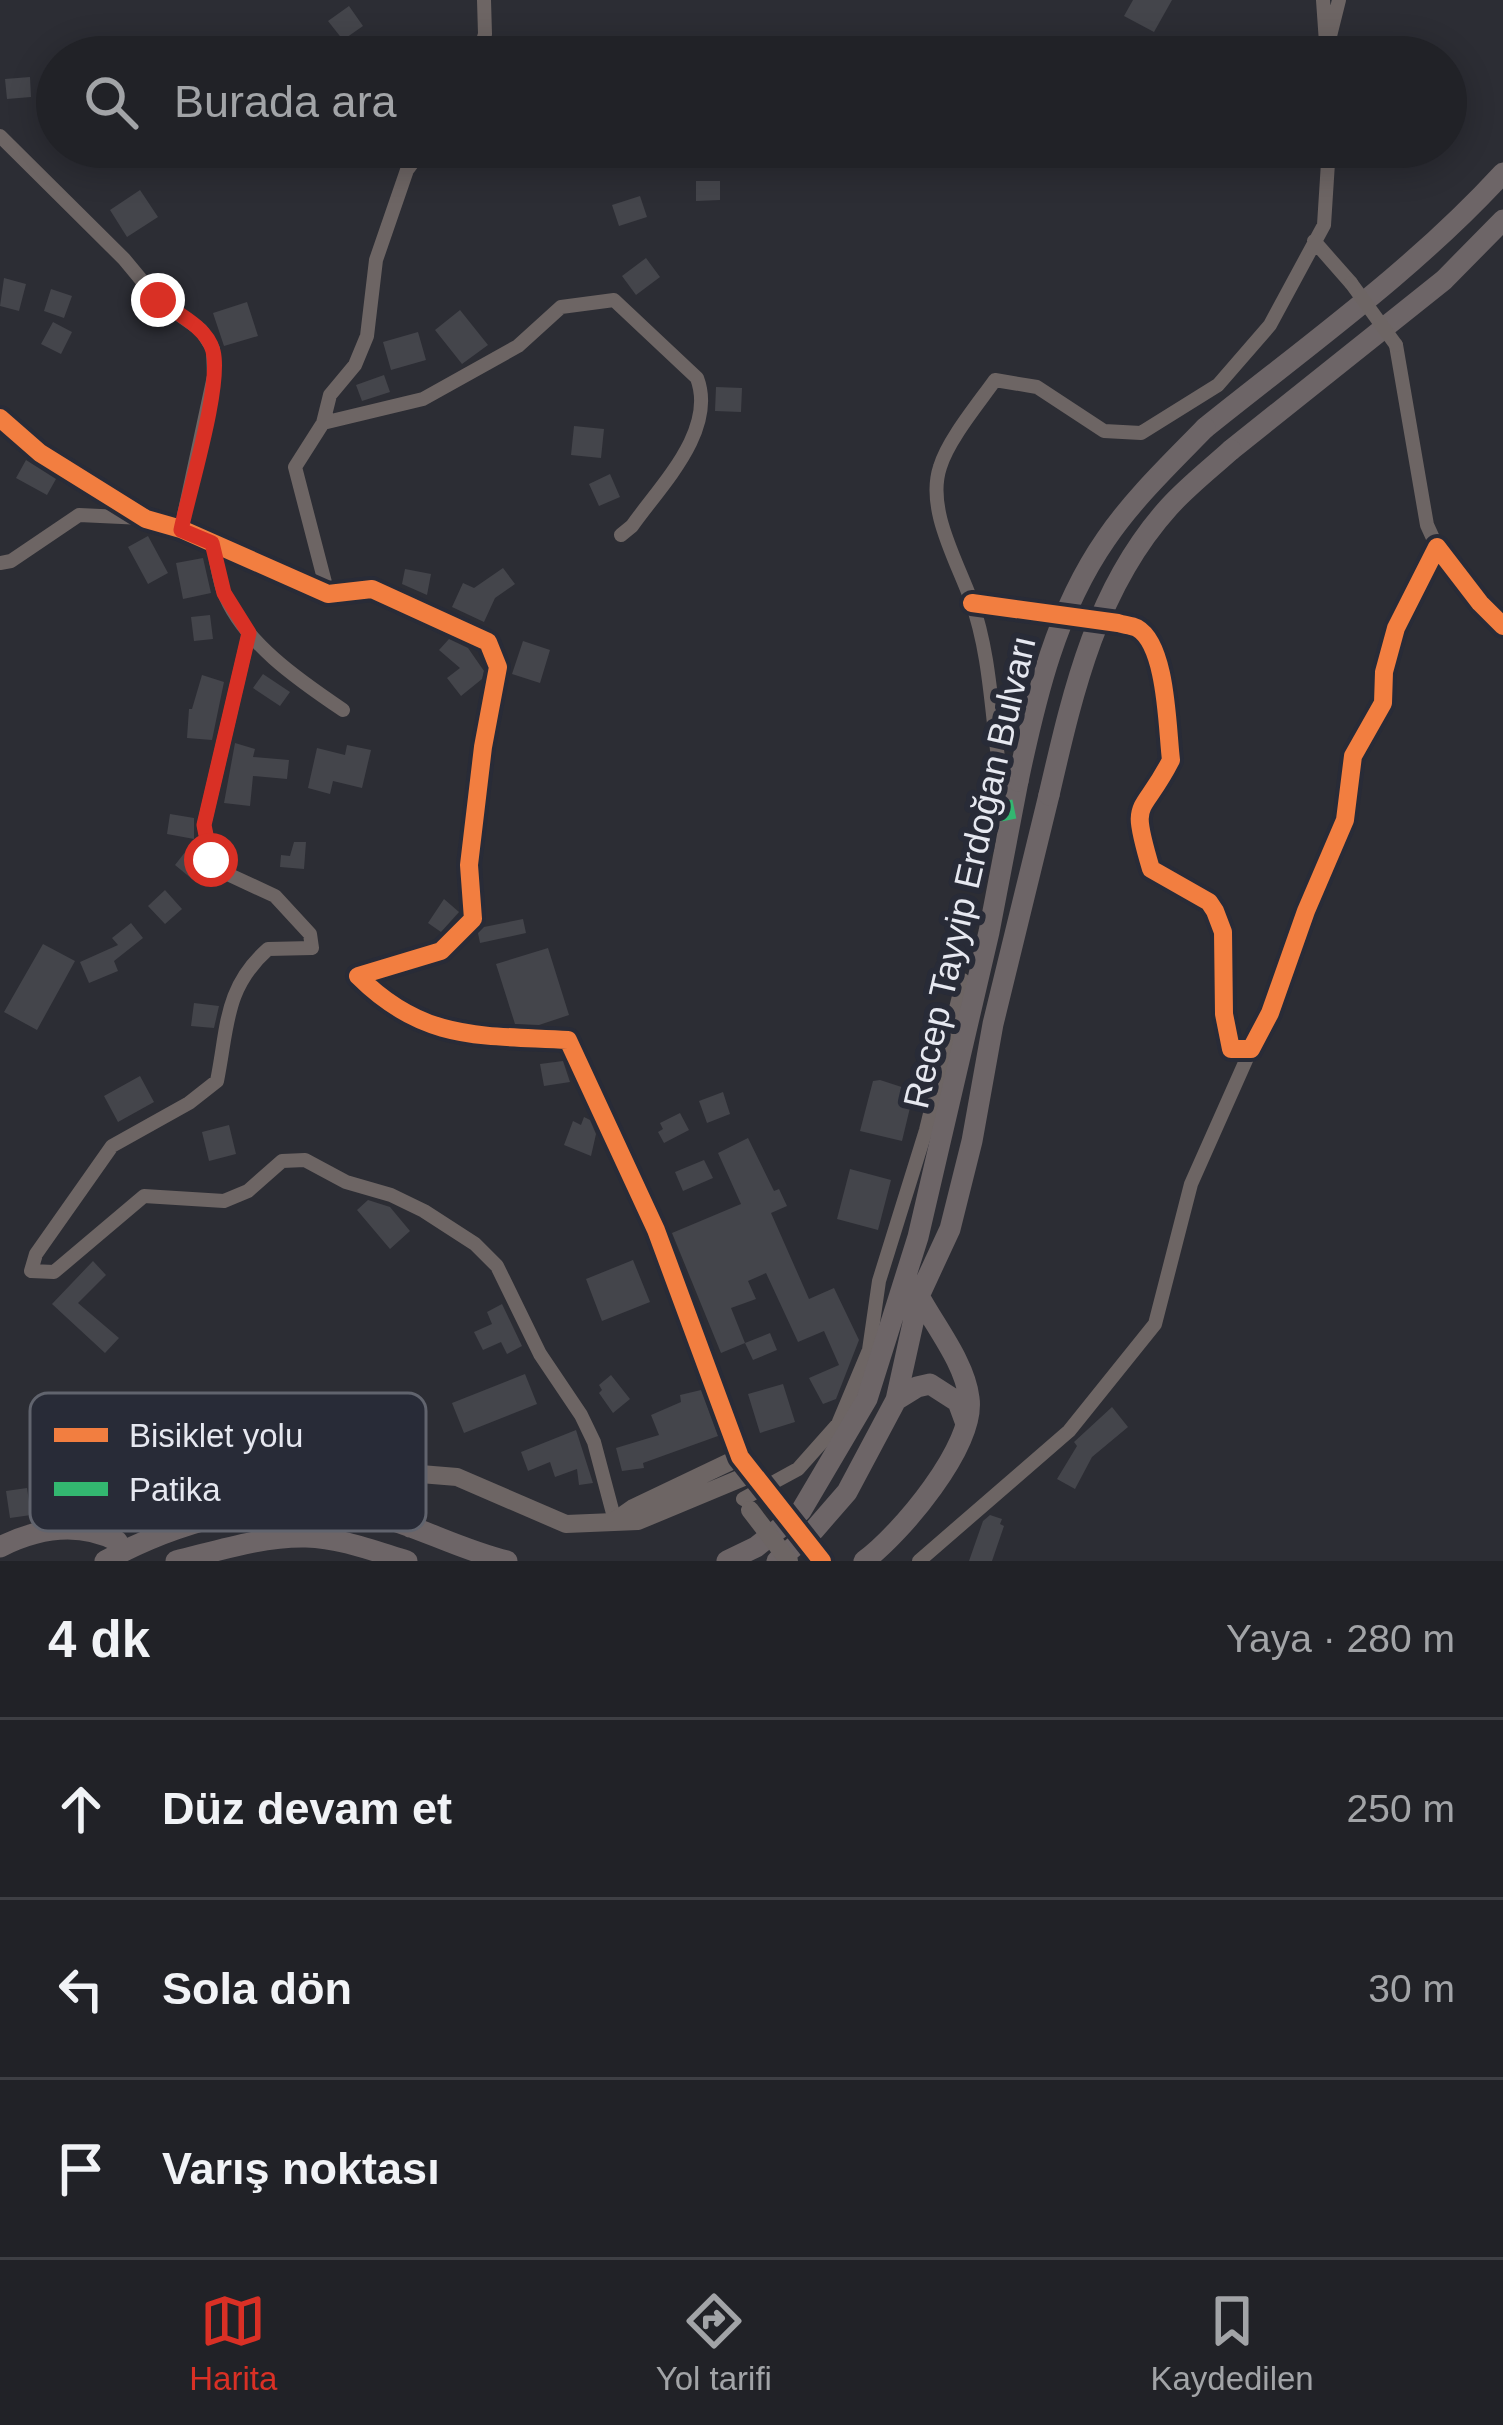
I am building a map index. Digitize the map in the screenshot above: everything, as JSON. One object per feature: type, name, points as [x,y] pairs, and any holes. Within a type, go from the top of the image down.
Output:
[{"type":"main road","name":"Recep Tayyip Erdoğan Bulvarı","points":[[727,1561],[755,1547],[801,1511],[867,1399],[919,1237],[1041,680],[1077,588],[1107,537],[1204,428],[1351,315],[1450,228],[1503,172]]},
{"type":"main road","name":"Recep Tayyip Erdoğan Bulvarı","points":[[777,1561],[848,1492],[896,1400],[919,1296],[950,1229],[993,1024],[1086,650],[1119,575],[1173,503],[1231,450],[1444,280],[1503,220]]},
{"type":"main road","points":[[864,1561],[932,1490],[970,1401],[963,1377],[919,1296]]},
{"type":"main road","points":[[896,1400],[930,1384],[958,1402],[965,1421]]},
{"type":"main road","points":[[0,1547],[42,1531]]},
{"type":"main road","points":[[93,1531],[117,1541],[113,1556]]},
{"type":"main road","points":[[113,1556],[169,1531]]},
{"type":"main road","points":[[421,1531],[507,1561]]},
{"type":"main road","points":[[176,1561],[269,1540],[308,1537],[340,1540],[407,1561]]},
{"type":"street","points":[[484,0],[484,36]]},
{"type":"street","points":[[1323,0],[1326,36]]},
{"type":"street","points":[[1331,36],[1339,0]]},
{"type":"street","points":[[0,136],[158,300],[201,330],[213,349],[214,376],[181,530]]},
{"type":"street","points":[[328,594],[295,467],[323,422],[330,395],[355,365],[367,336],[376,260],[408,168]]},
{"type":"street","points":[[1005,801],[991,692],[972,603],[940,514],[939,468],[994,380],[1037,387],[1104,430],[1141,433],[1218,386],[1279,310],[1324,225],[1328,168]]},
{"type":"street","points":[[1314,241],[1352,283],[1396,345],[1427,525],[1437,547],[1503,626]]},
{"type":"street","points":[[323,422],[423,399],[518,346],[561,307],[614,300],[697,378],[702,392],[701,416],[690,444],[621,535]]},
{"type":"street","points":[[0,418],[40,454],[146,519]]},
{"type":"street","points":[[0,562],[11,561],[79,515],[146,519],[328,594],[372,589],[488,642],[498,667],[469,865],[472,919],[441,952],[358,976],[382,1000],[432,1028],[568,1040],[656,1230],[750,1487],[789,1561]]},
{"type":"street","points":[[212,543],[224,593],[249,633],[343,710]]},
{"type":"street","points":[[919,1561],[1069,1431],[1155,1324],[1191,1184],[1270,1013],[1345,820],[1353,756],[1383,703],[1384,672],[1396,628],[1437,547]]},
{"type":"street","points":[[972,603],[1118,623],[1139,629],[1152,645],[1159,665],[1171,760],[1138,808],[1138,827],[1151,869],[1208,902],[1215,911],[1223,932],[1223,1014],[1231,1049],[1252,1049]]},
{"type":"street","points":[[249,633],[204,825],[211,860],[221,872],[275,896],[310,934],[312,948],[268,949],[246,969],[231,1004],[217,1081],[189,1103],[112,1146],[36,1253],[31,1271],[53,1272],[144,1196],[224,1201],[248,1191],[282,1161],[293,1158],[346,1182],[391,1195],[475,1244],[496,1266],[539,1354],[594,1442],[614,1521]]},
{"type":"street","points":[[426,1475],[457,1478],[566,1524],[614,1521],[633,1508],[750,1487],[797,1469],[838,1424],[869,1350],[879,1281],[926,1130],[963,980]]},
{"type":"street","points":[[750,1487],[818,1557]]},
{"type":"building","points":[[1133,0],[1172,0],[1154,32],[1124,16]]},
{"type":"building","points":[[349,6],[363,26],[340,36],[328,21]]},
{"type":"building","points":[[30,77],[31,97],[7,99],[5,79]]},
{"type":"building","points":[[696,181],[720,181],[720,200],[696,201]]},
{"type":"building","points":[[140,190],[158,217],[127,237],[110,210]]},
{"type":"building","points":[[640,196],[647,217],[619,226],[612,205]]},
{"type":"building","points":[[646,258],[660,277],[636,295],[622,276]]},
{"type":"building","points":[[4,278],[26,284],[19,311],[0,306]]},
{"type":"building","points":[[51,289],[72,296],[64,318],[44,311]]},
{"type":"building","points":[[247,302],[258,336],[224,346],[213,313]]},
{"type":"building","points":[[460,310],[488,345],[462,364],[435,330]]},
{"type":"building","points":[[53,322],[72,332],[61,354],[41,344]]},
{"type":"building","points":[[418,332],[426,360],[391,370],[383,342]]},
{"type":"building","points":[[384,375],[390,392],[362,401],[356,385]]},
{"type":"building","points":[[716,387],[742,388],[741,412],[715,411]]},
{"type":"building","points":[[574,426],[604,429],[601,458],[571,455]]},
{"type":"building","points":[[26,460],[56,479],[47,495],[16,478]]},
{"type":"building","points":[[610,474],[620,497],[599,506],[589,484]]},
{"type":"building","points":[[148,536],[168,573],[148,584],[128,547]]},
{"type":"building","points":[[203,558],[211,593],[183,599],[176,563]]},
{"type":"building","points":[[503,568],[515,584],[495,598],[484,622],[452,607],[463,583],[474,588]]},
{"type":"building","points":[[405,569],[431,574],[427,595],[402,584]]},
{"type":"building","points":[[210,615],[213,639],[194,641],[191,617]]},
{"type":"building","points":[[449,639],[468,648],[484,671],[482,679],[461,696],[447,678],[460,668],[439,650]]},
{"type":"building","points":[[523,641],[550,650],[540,683],[512,674]]},
{"type":"building","points":[[263,674],[290,692],[280,706],[253,688]]},
{"type":"building","points":[[202,675],[224,682],[212,740],[187,738],[189,709]]},
{"type":"building","points":[[235,743],[255,749],[253,757],[289,760],[287,779],[253,776],[250,806],[224,803]]},
{"type":"building","points":[[347,745],[371,750],[362,788],[333,781],[330,794],[308,788],[317,748],[345,755]]},
{"type":"building","points":[[170,814],[194,818],[194,839],[167,834]]},
{"type":"building","points":[[294,842],[306,842],[304,869],[280,867],[281,855],[290,856]]},
{"type":"building","points":[[189,847],[199,855],[202,867],[192,879],[175,865]]},
{"type":"building","points":[[165,890],[182,909],[165,924],[148,906]]},
{"type":"building","points":[[444,899],[459,912],[441,932],[428,923]]},
{"type":"building","points":[[523,919],[526,933],[480,943],[478,933],[484,927]]},
{"type":"building","points":[[131,923],[143,938],[114,961],[118,971],[89,983],[80,962],[118,945],[112,938]]},
{"type":"building","points":[[43,944],[75,961],[37,1030],[4,1012]]},
{"type":"building","points":[[548,948],[569,1015],[539,1025],[515,1024],[496,964]]},
{"type":"building","points":[[194,1003],[219,1006],[214,1028],[191,1026]]},
{"type":"building","points":[[563,1061],[570,1082],[544,1086],[540,1064]]},
{"type":"building","points":[[140,1076],[154,1102],[118,1122],[104,1096]]},
{"type":"building","points":[[873,1081],[914,1091],[902,1141],[860,1131]]},
{"type":"building","points":[[723,1092],[730,1114],[707,1123],[699,1101]]},
{"type":"building","points":[[680,1113],[689,1130],[664,1143],[658,1132],[663,1129],[660,1123]]},
{"type":"building","points":[[584,1117],[596,1134],[591,1156],[564,1145],[573,1121],[581,1125]]},
{"type":"building","points":[[229,1125],[236,1154],[209,1161],[202,1132]]},
{"type":"building","points":[[748,1138],[774,1191],[779,1189],[787,1206],[771,1213],[809,1299],[834,1288],[859,1340],[836,1399],[823,1404],[809,1378],[839,1365],[824,1331],[798,1342],[766,1273],[748,1281],[756,1299],[731,1308],[745,1343],[721,1353],[672,1233],[741,1204],[718,1153]]},
{"type":"building","points":[[704,1160],[713,1178],[683,1191],[675,1172]]},
{"type":"building","points":[[850,1169],[891,1180],[878,1230],[837,1219]]},
{"type":"building","points":[[368,1200],[390,1207],[410,1231],[390,1249],[357,1210]]},
{"type":"building","points":[[633,1260],[650,1302],[602,1321],[586,1279]]},
{"type":"building","points":[[93,1261],[106,1275],[78,1303],[119,1338],[105,1353],[52,1304]]},
{"type":"building","points":[[502,1304],[522,1346],[507,1354],[501,1342],[483,1350],[474,1332],[492,1324],[487,1312]]},
{"type":"building","points":[[770,1333],[777,1350],[753,1360],[745,1343]]},
{"type":"building","points":[[525,1374],[537,1404],[464,1433],[452,1403]]},
{"type":"building","points":[[611,1375],[630,1399],[613,1413],[599,1393],[599,1385]]},
{"type":"building","points":[[783,1384],[795,1422],[760,1433],[748,1394]]},
{"type":"building","points":[[701,1390],[718,1436],[643,1463],[644,1468],[622,1471],[616,1448],[659,1435],[651,1415],[681,1402],[680,1395]]},
{"type":"building","points":[[1112,1407],[1128,1427],[1092,1457],[1075,1489],[1057,1479],[1077,1446],[1074,1442]]},
{"type":"building","points":[[576,1430],[593,1483],[579,1485],[577,1469],[555,1477],[550,1462],[528,1471],[521,1452]]},
{"type":"building","points":[[27,1488],[30,1515],[10,1518],[6,1491]]},
{"type":"building","points":[[990,1515],[1002,1519],[1004,1526],[992,1561],[969,1561],[983,1521]]},
{"type":"marked path","points":[[1005,801],[1009,820]]},
{"type":"cycle path","points":[[0,418],[40,453],[146,519],[181,529],[328,594],[372,589],[488,642],[498,667],[469,865],[473,919],[441,951],[358,976],[406,1013],[431,1024],[481,1035],[568,1040],[656,1230],[740,1457],[822,1561]]},
{"type":"cycle path","points":[[972,603],[1118,623],[1137,628],[1147,637],[1164,688],[1171,760],[1141,809],[1141,829],[1151,869],[1209,902],[1215,911],[1223,932],[1224,1014],[1231,1049],[1251,1049],[1270,1013],[1345,820],[1353,756],[1383,703],[1384,672],[1396,628],[1437,547],[1503,626]]},
{"type":"route","points":[[158,300],[201,330],[213,349],[214,376],[181,530],[212,543],[224,593],[249,633],[204,825],[211,860]]}]
